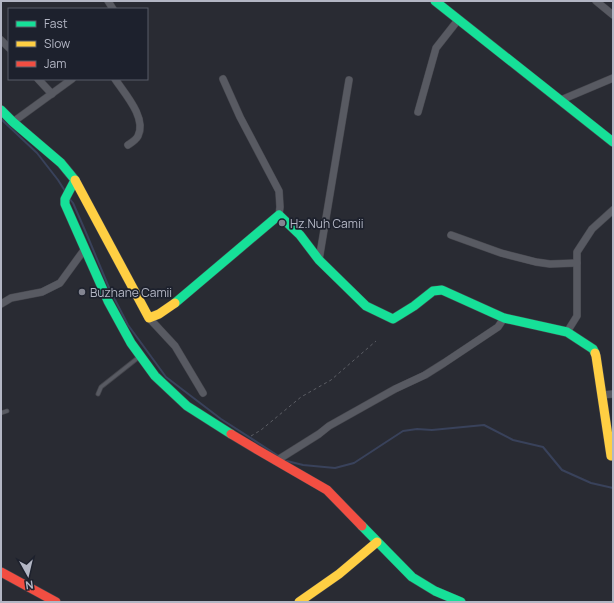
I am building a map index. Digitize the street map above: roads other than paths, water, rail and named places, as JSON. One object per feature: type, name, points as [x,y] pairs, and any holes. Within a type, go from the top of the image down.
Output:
[{"type":"street","points":[[435,1],[613,142]]},
{"type":"street","points":[[596,1],[613,15]]},
{"type":"street","points":[[418,112],[436,48],[458,20]]},
{"type":"street","points":[[561,100],[613,78]]},
{"type":"street","points":[[148,318],[159,314],[173,304],[279,215],[279,191],[222,79]]},
{"type":"street","points":[[39,80],[52,94]]},
{"type":"street","points":[[13,122],[71,80]]},
{"type":"street","points":[[116,80],[136,110],[140,124],[138,137],[128,145]]},
{"type":"street","points":[[319,260],[349,80]]},
{"type":"street","points":[[1,110],[61,163],[75,180],[148,318],[175,346],[203,393]]},
{"type":"street","points":[[75,180],[65,199],[65,204],[84,250],[108,301],[131,343],[155,376],[187,406],[276,461],[327,490],[412,576],[435,591],[457,601]]},
{"type":"street","points":[[567,332],[577,316],[578,252],[592,229],[613,210]]},
{"type":"street","points":[[279,215],[300,235],[319,260],[366,306],[393,319],[414,306],[433,291],[442,290],[504,318],[567,332],[593,349],[596,356],[611,456]]},
{"type":"street","points":[[451,235],[501,253],[536,262],[550,264],[577,263]]},
{"type":"street","points":[[1,304],[11,298],[42,292],[60,283],[84,250]]},
{"type":"street","points":[[276,461],[329,426],[444,363],[498,327],[504,318]]},
{"type":"street","points":[[602,395],[613,394]]},
{"type":"street","points":[[299,602],[323,586],[377,542]]},
{"type":"street","points":[[1,572],[56,602]]},
{"type":"lane","points":[[98,394],[101,387],[140,356]]},
{"type":"lane","points":[[1,413],[7,411]]},
{"type":"waterway","points":[[1,119],[37,153],[65,191]]},
{"type":"waterway","points":[[69,198],[73,203],[110,290],[128,325],[166,377],[221,419],[280,457]]},
{"type":"waterway","points":[[287,461],[303,465],[335,468],[354,463],[403,431],[484,425],[513,440],[543,447],[562,470],[591,483],[613,488]]},
{"type":"place","name":"Hz.Nuh Camii","points":[[282,223]]},
{"type":"place","name":"Buzhane Camii","points":[[82,292]]}]
